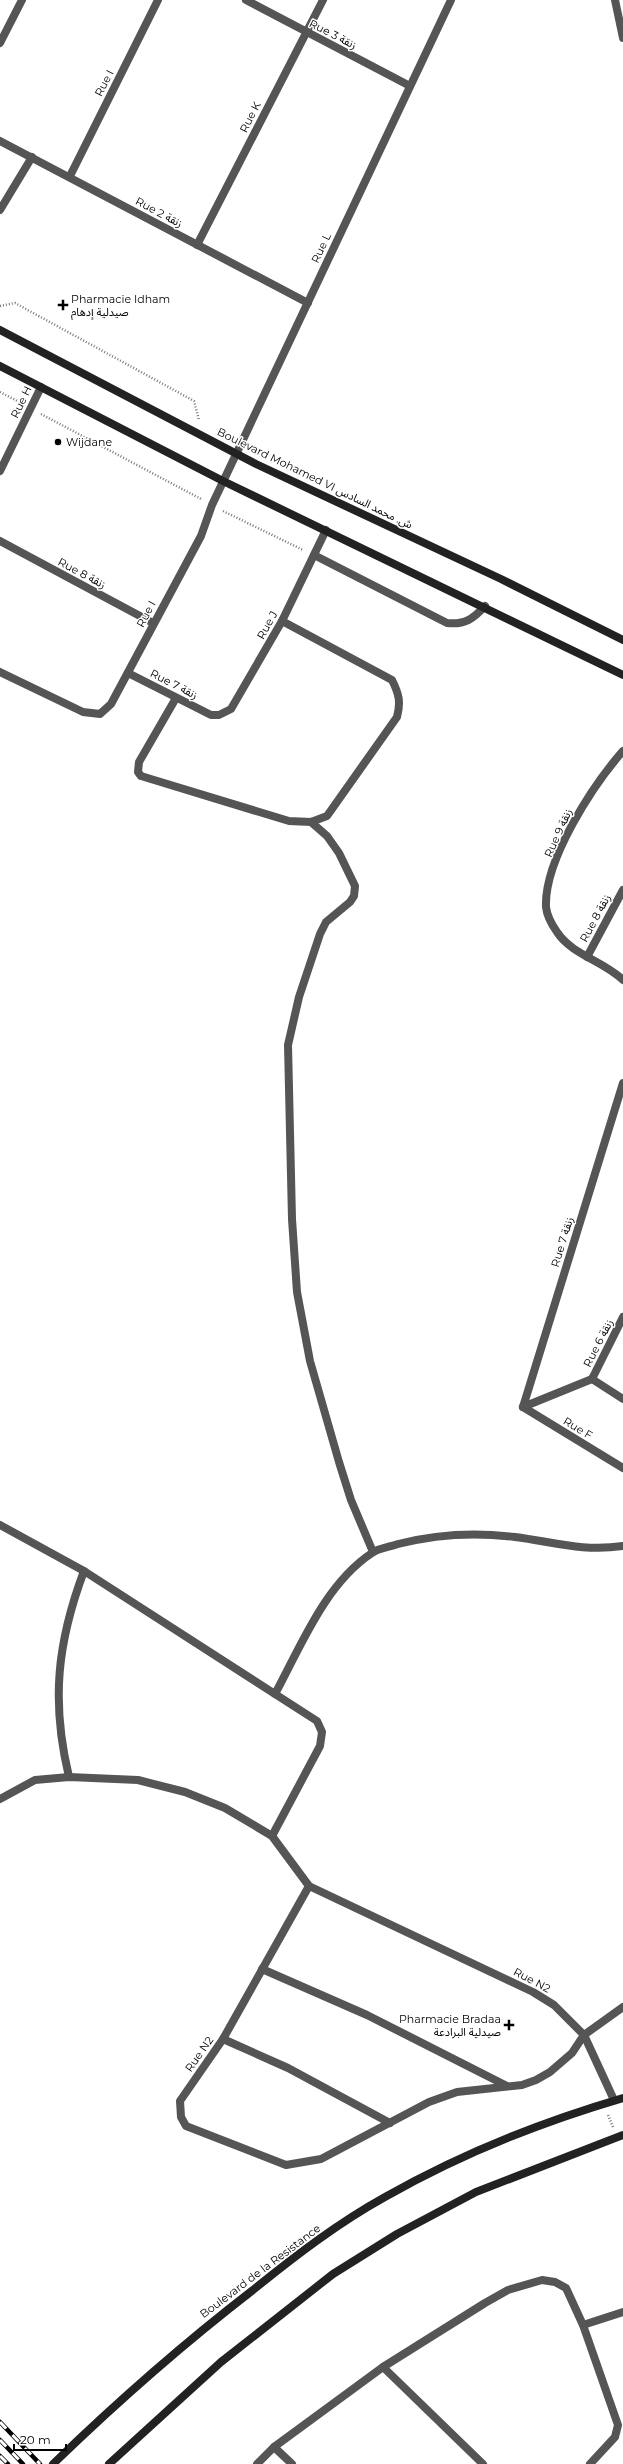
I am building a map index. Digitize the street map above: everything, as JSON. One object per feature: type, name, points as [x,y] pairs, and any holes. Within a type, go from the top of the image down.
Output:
[{"type":"main road","name":"Boulevard Mohamed VI ش. محمد السادس","points":[[0,330],[237,452],[623,640]]},
{"type":"main road","points":[[0,366],[223,481],[485,606],[623,675]]},
{"type":"main road","name":"Boulevard de la Resistance","points":[[53,2464],[203,2329],[312,2244],[384,2197],[452,2161],[614,2100],[623,2098]]},
{"type":"main road","points":[[109,2464],[221,2362],[333,2274],[397,2234],[476,2192],[620,2136]]},
{"type":"street","points":[[0,43],[22,0]]},
{"type":"street","name":"Rue I","points":[[70,176],[158,0]]},
{"type":"street","name":"Rue 3 زنقة","points":[[246,0],[410,86]]},
{"type":"street","name":"Rue K","points":[[197,245],[323,0]]},
{"type":"street","name":"Rue L","points":[[212,505],[451,0]]},
{"type":"street","points":[[615,0],[623,38]]},
{"type":"street","name":"Rue 2 زنقة","points":[[0,141],[70,176],[197,245],[308,302]]},
{"type":"street","points":[[0,210],[32,157]]},
{"type":"street","name":"Rue H","points":[[0,471],[41,387]]},
{"type":"street","name":"Rue I","points":[[0,672],[83,712],[93,715],[106,710],[128,673],[153,623],[201,536],[212,505]]},
{"type":"street","name":"Rue J","points":[[211,715],[225,713],[236,702],[282,621],[326,530]]},
{"type":"street","name":"Rue 8 زنقة","points":[[0,541],[153,623]]},
{"type":"street","points":[[314,556],[447,623],[456,624],[472,620],[485,606]]},
{"type":"street","points":[[176,698],[139,762],[138,772],[141,776],[289,821],[311,822],[327,816],[337,804],[393,723],[400,705],[399,694],[392,680],[282,621]]},
{"type":"street","name":"Rue 7 زنقة","points":[[128,673],[211,715]]},
{"type":"street","name":"Rue 9 زنقة","points":[[587,957],[558,934],[550,921],[546,908],[548,888],[559,855],[585,800],[623,751]]},
{"type":"street","points":[[311,822],[331,842],[346,865],[355,886],[354,896],[350,902],[326,922],[320,934],[299,997],[288,1045],[292,1219],[297,1292],[310,1361],[339,1462],[352,1500],[373,1552]]},
{"type":"street","name":"Rue 8 زنقة","points":[[587,957],[623,890]]},
{"type":"street","points":[[587,957],[623,980]]},
{"type":"street","name":"Rue 7 زنقة","points":[[522,1407],[623,1083]]},
{"type":"street","name":"Rue 6 زنقة","points":[[592,1379],[623,1317]]},
{"type":"street","points":[[614,1336],[623,1340]]},
{"type":"street","points":[[522,1407],[592,1379],[623,1399]]},
{"type":"street","name":"Rue F","points":[[522,1407],[623,1468]]},
{"type":"street","points":[[0,1525],[84,1571],[317,1721],[322,1732],[320,1746],[272,1836]]},
{"type":"street","points":[[275,1694],[324,1605],[343,1580],[373,1552],[426,1537],[465,1533],[515,1537],[578,1548],[599,1550],[623,1546]]},
{"type":"street","points":[[69,1777],[60,1743],[57,1708],[67,1623],[84,1571]]},
{"type":"street","points":[[0,1799],[35,1780],[69,1777],[138,1780],[185,1792],[225,1808],[272,1836],[309,1886]]},
{"type":"street","name":"Rue N2","points":[[584,2035],[554,2005],[533,1992],[309,1886],[223,2039],[180,2101],[181,2117],[186,2126],[286,2165],[321,2160],[429,2102],[457,2092],[508,2086],[522,2086],[550,2072],[572,2053],[584,2035],[623,2007]]},
{"type":"street","points":[[262,1969],[367,2014],[508,2086]]},
{"type":"street","points":[[584,2035],[614,2100]]},
{"type":"street","points":[[223,2039],[288,2068],[390,2123]]},
{"type":"street","points":[[257,2464],[274,2447],[383,2367],[496,2296],[508,2290],[542,2280],[555,2282],[566,2288],[583,2325],[618,2425],[615,2437],[590,2464]]},
{"type":"street","points":[[583,2325],[623,2312]]},
{"type":"street","points":[[383,2367],[483,2464]]},
{"type":"street","points":[[274,2447],[292,2464]]},
{"type":"path","points":[[0,306],[15,303],[194,401],[199,422]]},
{"type":"path","points":[[0,392],[212,505],[314,556]]},
{"type":"path","points":[[604,2104],[620,2136]]},
{"type":"railway","points":[[0,2422],[40,2464]]},
{"type":"railway","points":[[0,2440],[23,2464]]},
{"type":"railway","points":[[0,2456],[8,2464]]},
{"type":"place","name":"Pharmacie Idham صيدلية إدهام","points":[[63,305]]},
{"type":"place","name":"Wijdane","points":[[58,442]]},
{"type":"place","name":"Pharmacie Bradaa صيدلية البرادعة","points":[[509,2025]]}]
